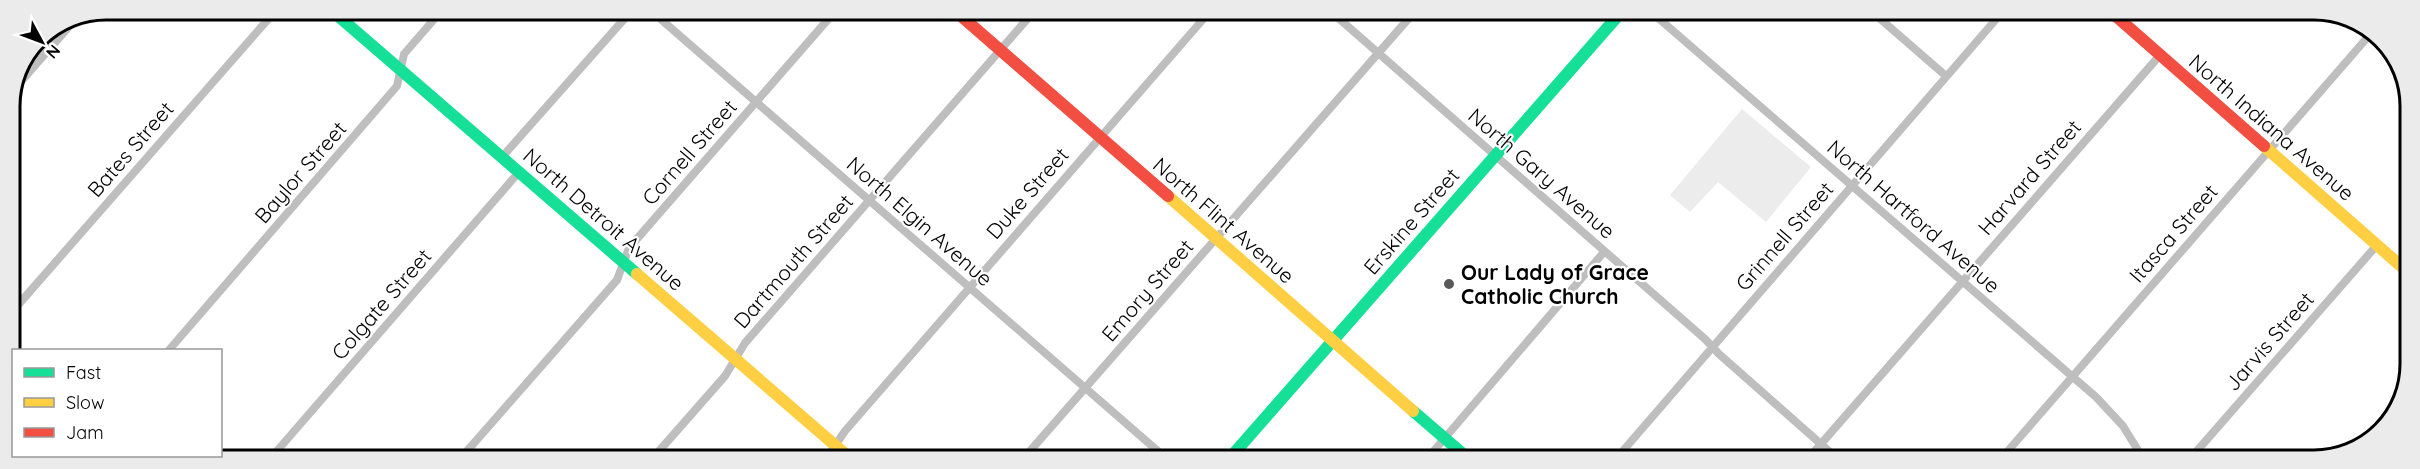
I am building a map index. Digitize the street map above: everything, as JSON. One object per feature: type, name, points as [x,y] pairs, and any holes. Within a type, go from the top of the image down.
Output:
[{"type":"street","name":"Bates Street","points":[[19,304],[267,20]]},
{"type":"street","name":"North Detroit Avenue","points":[[343,20],[840,450]]},
{"type":"street","name":"Baylor Street","points":[[171,349],[397,86],[404,54],[433,20]]},
{"type":"street","points":[[502,157],[623,20]]},
{"type":"street","name":"North Elgin Avenue","points":[[662,20],[1157,450]]},
{"type":"street","name":"Cornell Street","points":[[468,450],[617,280],[629,248],[828,20]]},
{"type":"street","name":"North Flint Avenue","points":[[965,20],[1459,450]]},
{"type":"street","name":"Dartmouth Street","points":[[660,450],[725,376],[745,343],[1027,20]]},
{"type":"street","name":"Duke Street","points":[[832,450],[845,431],[1202,20]]},
{"type":"street","name":"North Gary Avenue","points":[[1340,20],[1827,450]]},
{"type":"street","name":"Emory Street","points":[[1031,450],[1406,20]]},
{"type":"street","name":"Erskine Street","points":[[1237,450],[1614,20]]},
{"type":"street","name":"North Hartford Avenue","points":[[1661,20],[2111,411],[2137,450]]},
{"type":"street","points":[[1882,20],[1946,76]]},
{"type":"street","name":"Grinnell Street","points":[[1624,450],[1995,20]]},
{"type":"street","name":"North Indiana Avenue","points":[[2120,20],[2400,265]]},
{"type":"street","points":[[25,77],[66,30]]},
{"type":"street","name":"Itasca Street","points":[[2009,450],[2367,38]]},
{"type":"street","name":"Harvard Street","points":[[1815,450],[2160,55]]},
{"type":"street","name":"Colgate Street","points":[[278,450],[519,172]]},
{"type":"street","name":"Jarvis Street","points":[[2198,450],[2377,245]]},
{"type":"street","points":[[1435,450],[1605,252]]},
{"type":"shaded area","points":[[1742,109],[1811,167],[1766,222],[1718,182],[1690,212],[1670,195]]},
{"type":"traffic: fast","points":[[343,20],[637,274]]},
{"type":"traffic: fast","points":[[1237,450],[1614,20]]},
{"type":"traffic: fast","points":[[1413,411],[1458,450]]},
{"type":"traffic: slow","points":[[2264,146],[2400,265]]},
{"type":"traffic: slow","points":[[1168,196],[1413,411]]},
{"type":"traffic: slow","points":[[637,274],[841,450]]},
{"type":"traffic: jam","points":[[966,20],[1168,196]]},
{"type":"traffic: jam","points":[[2120,20],[2264,146]]},
{"type":"place","name":"Our Lady of Grace Catholic Church","points":[[1449,284]]}]
